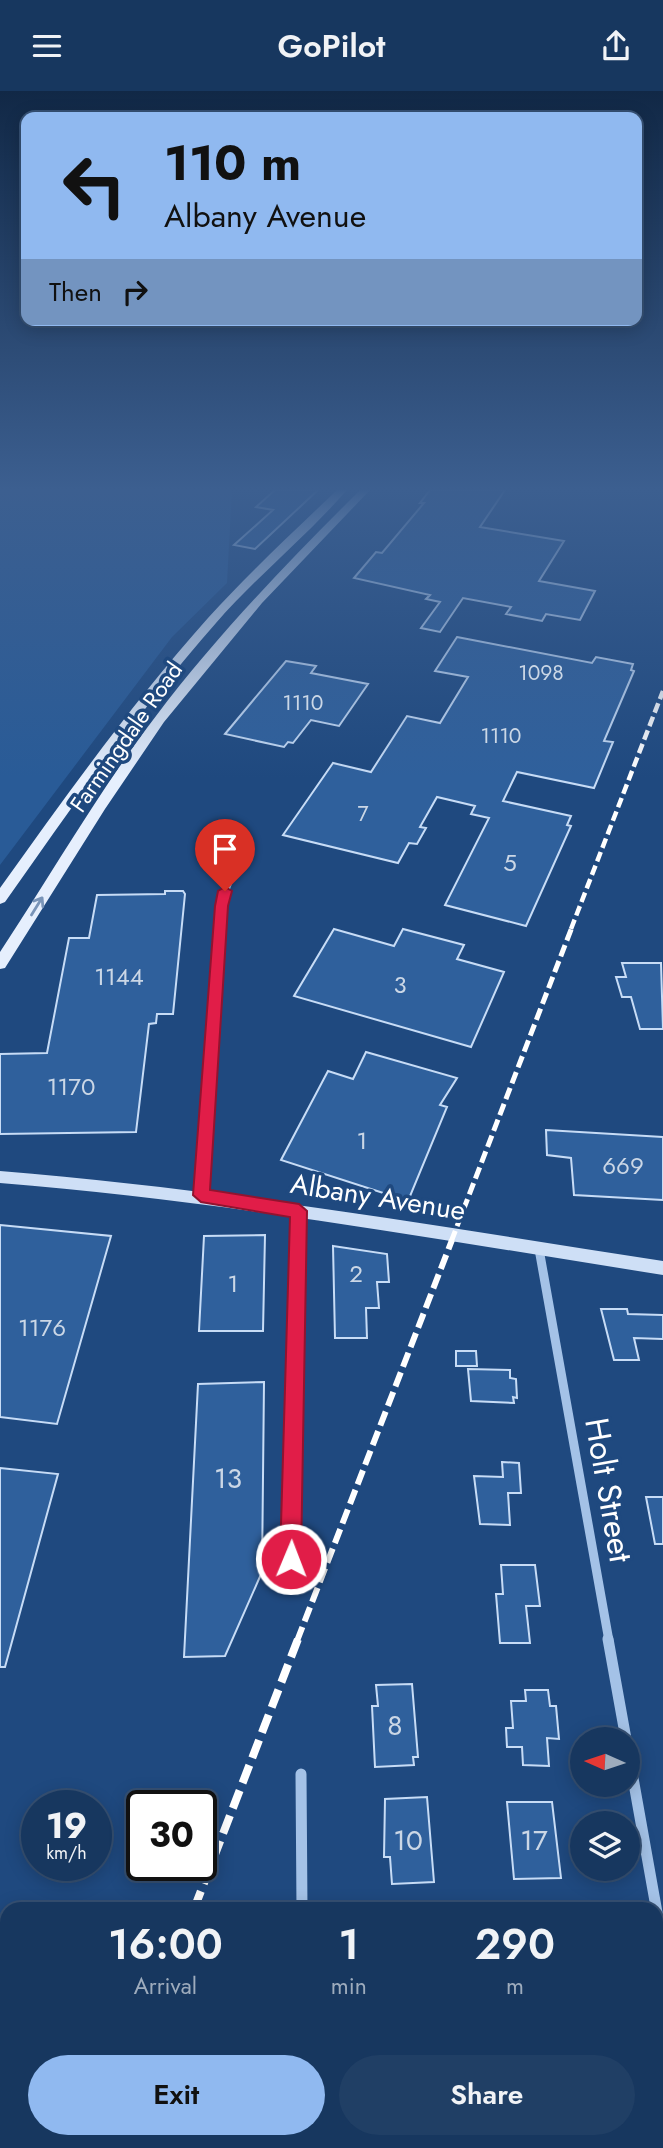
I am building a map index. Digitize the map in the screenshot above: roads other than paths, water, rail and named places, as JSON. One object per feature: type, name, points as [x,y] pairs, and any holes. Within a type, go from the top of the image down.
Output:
[{"type":"main road","name":"Farmingdale Road","points":[[0,899],[111,744],[180,657],[245,586]]},
{"type":"main road","name":"Farmingdale Road","points":[[0,964],[126,768],[193,677],[271,586]]},
{"type":"street","points":[[201,1195],[221,906],[230,883]]},
{"type":"street","name":"Albany Avenue","points":[[0,1177],[113,1185],[201,1195],[663,1268]]},
{"type":"street","points":[[291,1559],[299,1211]]},
{"type":"street","name":"Holt Street","points":[[539,1249],[624,1727]]},
{"type":"street","points":[[302,1774],[302,1902]]},
{"type":"street","points":[[636,1797],[655,1902]]},
{"type":"railway","points":[[571,929],[663,691]]},
{"type":"railway","points":[[451,1242],[572,927]]},
{"type":"railway","points":[[297,1641],[452,1240]]},
{"type":"railway","points":[[197,1902],[298,1639]]}]
